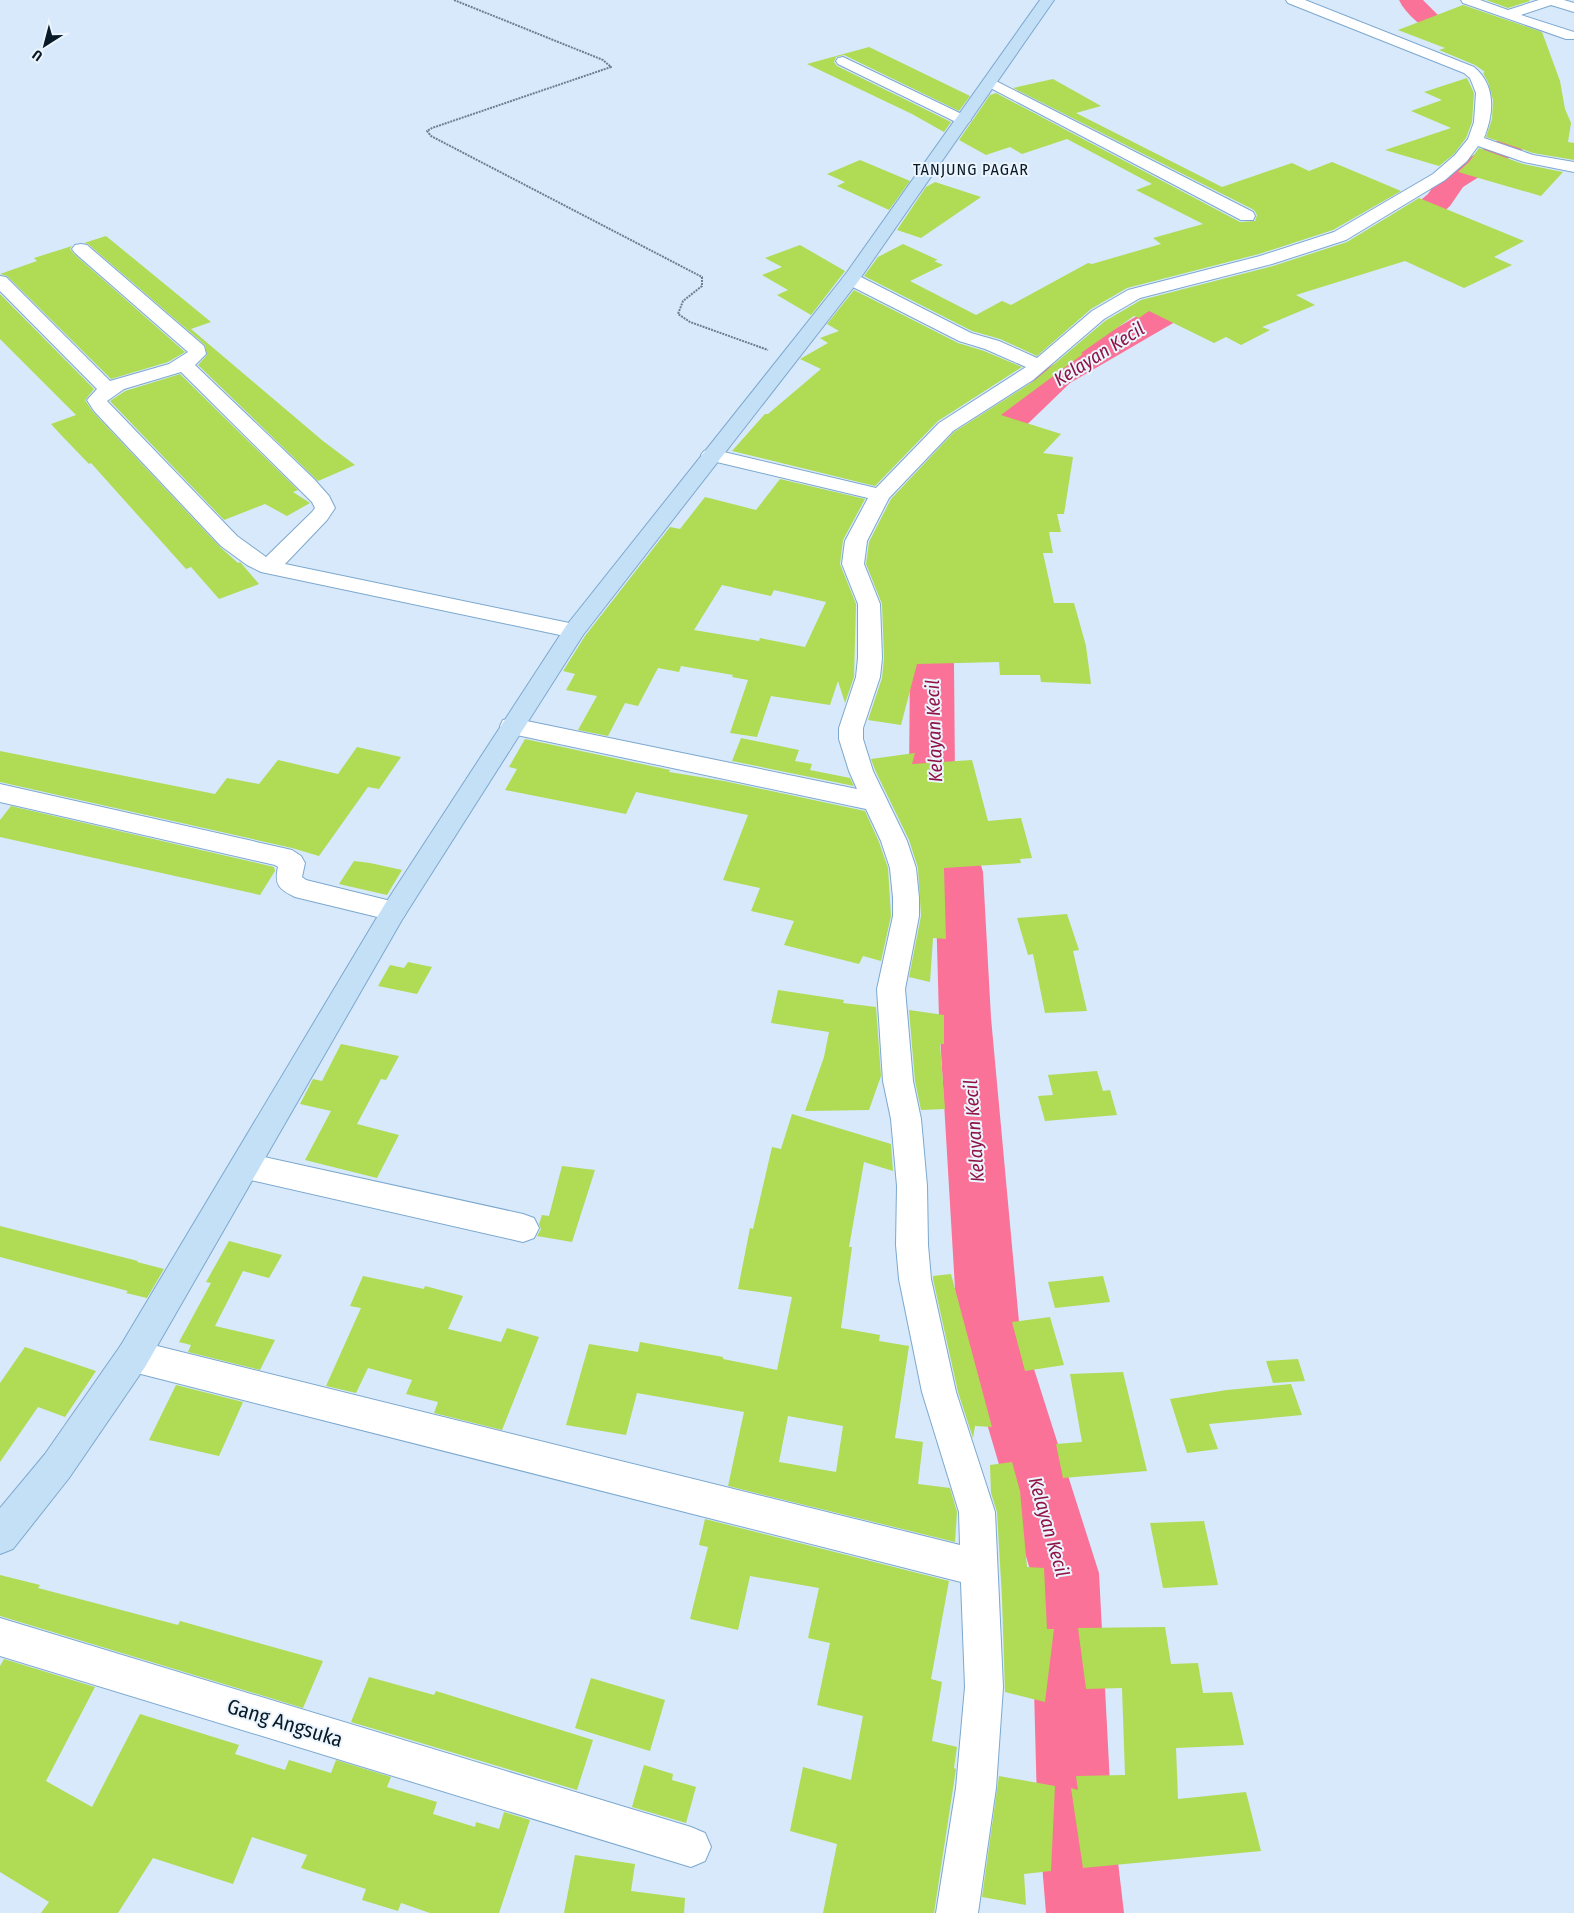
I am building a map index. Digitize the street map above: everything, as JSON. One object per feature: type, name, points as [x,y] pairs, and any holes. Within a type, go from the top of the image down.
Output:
[{"type":"street","points":[[0,1536],[57,1466],[133,1356],[394,911],[574,631],[851,279],[1047,0]]},
{"type":"street","points":[[957,1913],[976,1788],[984,1687],[977,1512],[939,1392],[915,1280],[912,1245],[912,1186],[906,1118],[898,1081],[891,989],[906,916],[906,898],[903,868],[894,841],[861,771],[851,739],[851,728],[868,677],[871,620],[865,589],[853,564],[856,541],[880,495],[946,427],[1011,386],[1098,315],[1134,294],[1266,260],[1340,236],[1353,230],[1439,176],[1480,142],[1484,109],[1481,83],[1476,74],[1457,64],[1293,0]]},
{"type":"street","points":[[1468,0],[1571,36]]},
{"type":"street","points":[[1508,14],[1552,0],[1574,8]]},
{"type":"street","points":[[844,61],[963,120]]},
{"type":"street","points":[[990,82],[1247,216]]},
{"type":"street","points":[[1480,142],[1530,159],[1574,167]]},
{"type":"street","points":[[81,249],[197,350],[195,357],[183,364],[108,390],[97,400],[101,407],[229,541],[255,560],[269,567],[574,631]]},
{"type":"street","points":[[851,279],[965,337],[992,345],[1038,365]]},
{"type":"street","points":[[0,281],[108,390]]},
{"type":"street","points":[[183,364],[308,483],[322,500],[325,508],[320,516],[269,567]]},
{"type":"street","points":[[711,455],[880,495]]},
{"type":"street","points":[[512,726],[876,802]]},
{"type":"street","points":[[0,793],[283,857],[292,863],[288,879],[293,885],[304,890],[394,911]]},
{"type":"street","points":[[246,1166],[523,1228]]},
{"type":"street","points":[[133,1356],[979,1568]]},
{"type":"street","name":"Gang Angsuka","points":[[0,1637],[691,1847]]},
{"type":"path","points":[[454,0],[603,60],[611,67],[432,128],[427,132],[431,136],[702,277],[702,286],[688,295],[678,306],[678,314],[690,322],[790,358]]},
{"type":"building","points":[[1486,0],[1529,0],[1530,1],[1508,8]]},
{"type":"building","points":[[1463,5],[1542,32],[1560,81],[1565,109],[1571,123],[1568,142],[1574,143],[1574,160],[1533,153],[1486,137],[1492,119],[1493,100],[1488,82],[1483,73],[1485,72],[1475,65],[1439,50],[1445,48],[1398,30]]},
{"type":"building","points":[[869,47],[970,96],[959,111],[844,55],[836,57],[834,62],[837,66],[951,122],[944,132],[912,114],[807,64]]},
{"type":"building","points":[[1467,78],[1474,93],[1472,122],[1466,138],[1454,154],[1439,166],[1385,150],[1451,128],[1411,111],[1442,100],[1424,92]]},
{"type":"building","points":[[1053,79],[1101,106],[1076,113],[1222,187],[1292,163],[1309,171],[1332,162],[1401,191],[1333,230],[1259,254],[1127,288],[1091,309],[1037,356],[1000,339],[972,331],[864,276],[878,257],[903,244],[938,260],[934,261],[943,265],[910,281],[976,315],[1002,301],[1011,305],[1088,263],[1092,264],[1161,244],[1153,238],[1203,224],[1136,190],[1152,184],[1067,139],[1022,154],[1010,147],[986,155],[959,140],[990,95],[996,93],[1240,222],[1255,221],[1257,215],[1254,210],[1013,88]]},
{"type":"building","points":[[1479,148],[1523,164],[1563,172],[1541,196],[1458,172],[1469,162]]},
{"type":"building","points":[[860,160],[910,181],[889,210],[837,186],[845,182],[827,174]]},
{"type":"building","points":[[935,182],[981,197],[921,238],[897,230],[926,187]]},
{"type":"building","points":[[1419,198],[1524,241],[1494,257],[1512,265],[1464,288],[1405,261],[1296,295],[1315,305],[1262,327],[1270,330],[1241,345],[1226,337],[1214,343],[1149,311],[1139,318],[1134,316],[1081,353],[1083,354],[1001,415],[1061,434],[1043,453],[1073,457],[1064,514],[1057,514],[1061,532],[1049,532],[1053,553],[1043,553],[1054,603],[1074,603],[1086,646],[1091,684],[1041,682],[1040,675],[1000,675],[999,662],[917,664],[901,725],[868,720],[882,678],[884,658],[882,604],[866,564],[869,542],[891,499],[954,432],[1034,381],[1105,321],[1141,300],[1273,266],[1347,242]]},
{"type":"building","points":[[106,236],[211,322],[191,329],[323,441],[355,465],[318,481],[198,365],[207,355],[205,345],[88,244],[84,243]]},
{"type":"building","points":[[800,245],[845,271],[811,315],[777,295],[788,290],[762,275],[782,267],[765,258]]},
{"type":"building","points":[[72,246],[70,249],[74,254],[185,352],[168,362],[111,379],[7,276],[0,274],[37,261],[34,258]]},
{"type":"building","points":[[854,290],[958,343],[984,351],[1022,367],[938,421],[875,486],[732,451],[765,414],[768,414],[821,369],[800,359],[828,343],[820,338],[839,331],[827,324]]},
{"type":"building","points":[[0,294],[94,389],[85,400],[93,412],[220,547],[238,563],[240,562],[259,584],[219,599],[191,567],[186,569],[91,463],[89,464],[51,424],[76,415],[0,339]]},
{"type":"building","points":[[180,374],[298,490],[293,492],[310,503],[287,516],[265,504],[224,520],[110,401],[125,391]]},
{"type":"building","points":[[780,479],[865,499],[843,540],[840,564],[856,604],[854,677],[845,703],[838,681],[830,705],[771,696],[757,737],[730,733],[748,680],[732,677],[733,675],[681,666],[679,672],[658,668],[638,706],[625,703],[608,736],[578,730],[597,696],[566,690],[575,674],[563,671],[585,636],[670,527],[680,529],[705,497],[756,510]],"holes":[[[722,585],[771,596],[774,590],[826,602],[805,647],[760,638],[759,641],[694,630]]]},
{"type":"building","points":[[741,738],[799,750],[795,761],[812,764],[810,770],[850,778],[854,786],[732,761]]},
{"type":"building","points":[[525,739],[670,770],[669,772],[724,781],[865,811],[888,868],[891,916],[881,961],[863,956],[859,964],[784,945],[794,921],[751,911],[760,888],[723,880],[748,815],[636,792],[626,814],[505,790],[517,769],[509,767]]},
{"type":"building","points":[[357,747],[401,757],[379,789],[368,787],[319,856],[292,848],[0,782],[0,751],[215,794],[227,778],[259,784],[278,760],[338,774]]},
{"type":"building","points":[[915,753],[912,764],[972,760],[988,821],[1021,818],[1032,858],[1020,859],[1021,863],[944,868],[946,939],[933,938],[930,982],[909,977],[921,916],[918,868],[909,840],[871,759]]},
{"type":"building","points":[[11,806],[274,867],[275,871],[260,895],[0,837],[0,820]]},
{"type":"building","points":[[354,861],[402,870],[387,895],[339,884]]},
{"type":"building","points":[[1067,914],[1079,950],[1073,951],[1087,1011],[1045,1013],[1033,954],[1028,955],[1017,918]]},
{"type":"building","points":[[408,962],[432,967],[417,994],[378,986],[390,965],[404,968]]},
{"type":"building","points":[[778,990],[844,1000],[843,1003],[876,1007],[881,1076],[869,1110],[805,1111],[824,1057],[829,1032],[771,1023]]},
{"type":"building","points":[[909,1010],[944,1015],[944,1044],[940,1044],[945,1109],[921,1110],[915,1081]]},
{"type":"building","points":[[341,1044],[399,1056],[386,1080],[381,1079],[357,1124],[399,1135],[377,1178],[305,1160],[331,1111],[300,1104],[313,1079],[322,1081]]},
{"type":"building","points":[[1097,1071],[1103,1091],[1110,1090],[1117,1115],[1045,1121],[1038,1096],[1053,1095],[1048,1075]]},
{"type":"building","points":[[792,1114],[891,1144],[893,1171],[864,1162],[849,1247],[852,1247],[841,1328],[880,1335],[879,1341],[909,1346],[895,1438],[923,1442],[918,1484],[950,1488],[957,1512],[955,1542],[728,1486],[744,1412],[637,1393],[626,1435],[566,1425],[589,1344],[638,1352],[640,1342],[723,1357],[723,1359],[777,1370],[792,1297],[738,1289],[750,1228],[753,1229],[772,1147],[781,1149]],"holes":[[[788,1416],[843,1426],[836,1472],[779,1462]]]},
{"type":"building","points":[[562,1166],[595,1170],[572,1242],[537,1236],[541,1229],[539,1224],[542,1215],[549,1216]]},
{"type":"building","points":[[0,1226],[164,1269],[147,1298],[126,1293],[128,1291],[0,1257]]},
{"type":"building","points":[[229,1241],[282,1255],[269,1278],[243,1271],[215,1326],[275,1340],[260,1370],[188,1352],[191,1345],[179,1342],[211,1283],[206,1282]]},
{"type":"building","points":[[951,1274],[992,1427],[975,1426],[973,1438],[958,1392],[933,1279],[933,1276]]},
{"type":"building","points":[[363,1276],[424,1289],[425,1286],[463,1296],[448,1329],[501,1342],[507,1328],[539,1337],[502,1430],[434,1413],[438,1402],[406,1394],[412,1380],[368,1368],[356,1393],[326,1386],[361,1308],[350,1306]]},
{"type":"building","points":[[1103,1276],[1110,1302],[1055,1308],[1048,1282]]},
{"type":"building","points":[[1050,1317],[1064,1365],[1025,1371],[1012,1322]]},
{"type":"building","points":[[25,1347],[96,1371],[65,1417],[38,1407],[0,1462],[0,1383]]},
{"type":"building","points":[[1298,1359],[1305,1381],[1273,1383],[1266,1361]]},
{"type":"building","points":[[1123,1372],[1147,1471],[1063,1478],[1056,1444],[1082,1442],[1070,1374]]},
{"type":"building","points":[[1291,1384],[1302,1415],[1209,1424],[1218,1449],[1187,1453],[1170,1399],[1227,1390]]},
{"type":"building","points":[[176,1385],[243,1402],[219,1456],[149,1440]]},
{"type":"building","points":[[1012,1462],[1020,1491],[1027,1567],[1044,1568],[1047,1629],[1054,1629],[1045,1702],[1005,1692],[997,1512],[991,1493],[990,1465]]},
{"type":"building","points":[[705,1519],[949,1581],[931,1679],[942,1682],[932,1741],[957,1747],[954,1768],[956,1769],[934,1913],[823,1913],[837,1844],[790,1831],[803,1767],[851,1780],[863,1716],[817,1705],[830,1643],[808,1638],[819,1588],[750,1576],[738,1630],[690,1619],[708,1547],[699,1545]]},
{"type":"building","points":[[1204,1521],[1218,1585],[1163,1588],[1150,1523]]},
{"type":"building","points":[[0,1575],[40,1585],[38,1588],[178,1625],[180,1621],[323,1661],[303,1708],[0,1616]]},
{"type":"building","points":[[1165,1627],[1171,1664],[1198,1663],[1203,1693],[1232,1692],[1244,1745],[1176,1748],[1178,1799],[1246,1792],[1261,1851],[1083,1868],[1071,1788],[1078,1790],[1076,1776],[1125,1775],[1122,1688],[1086,1689],[1078,1628]]},
{"type":"building","points":[[4,1659],[95,1687],[46,1781],[92,1807],[140,1714],[239,1745],[235,1754],[285,1770],[289,1760],[331,1773],[336,1760],[391,1777],[387,1787],[437,1802],[433,1814],[475,1827],[476,1822],[499,1829],[504,1812],[530,1820],[499,1913],[430,1913],[401,1903],[398,1911],[362,1900],[366,1889],[301,1868],[307,1855],[252,1837],[233,1884],[153,1858],[118,1913],[41,1913],[49,1902],[0,1872],[0,1666]]},
{"type":"building","points":[[369,1677],[434,1695],[436,1691],[593,1740],[577,1790],[351,1722]]},
{"type":"building","points":[[591,1678],[665,1700],[650,1751],[575,1728]]},
{"type":"building","points":[[644,1765],[673,1774],[672,1780],[696,1787],[686,1823],[632,1807]]},
{"type":"building","points":[[999,1776],[1055,1786],[1051,1871],[1024,1874],[1026,1905],[982,1897]]},
{"type":"building","points":[[575,1855],[635,1864],[631,1891],[685,1898],[684,1913],[564,1913]]},
{"type":"waterway","name":"Kelayan Kecil","points":[[1374,241],[1408,227],[1439,200],[1452,181],[1513,143],[1517,130],[1516,120],[1507,97],[1507,91],[1516,76],[1515,72],[1429,20],[1415,8],[1411,0]]},
{"type":"waterway","name":"Kelayan Kecil","points":[[962,467],[1058,376],[1175,308],[1226,292]]},
{"type":"waterway","name":"Kelayan Kecil","points":[[914,596],[932,664],[932,777],[959,872],[965,1018],[988,1322],[1065,1573],[1074,1803],[1085,1913]]},
{"type":"district","name":"TANJUNG PAGAR","points":[[971,169]]}]
